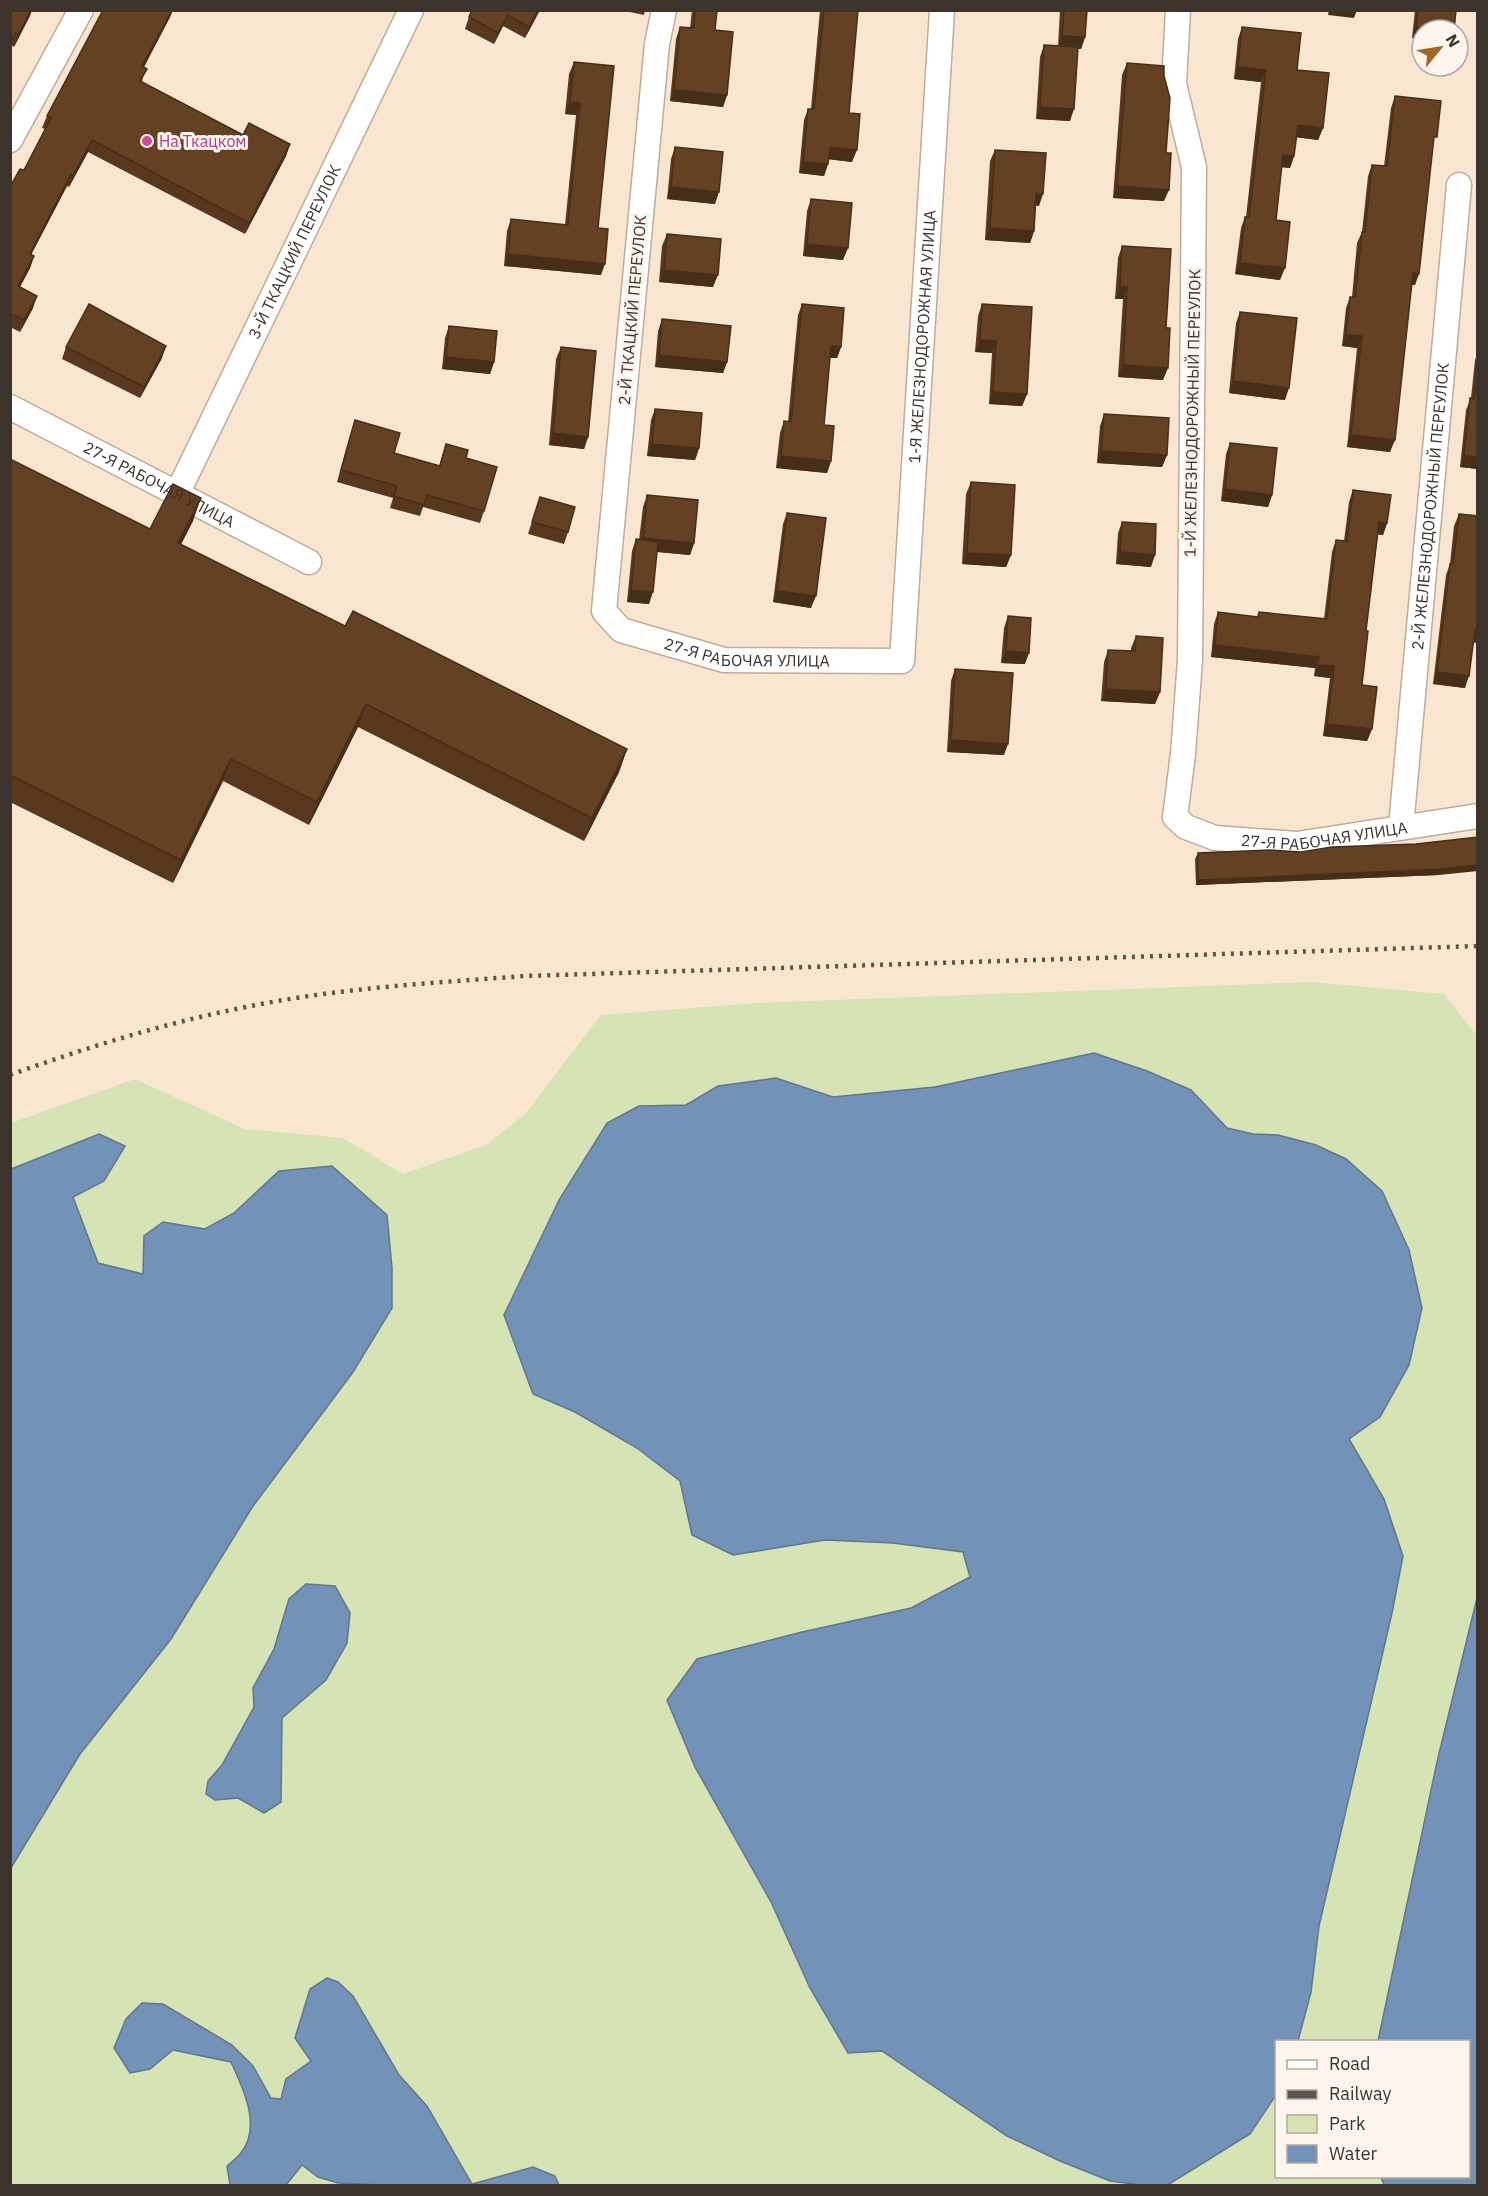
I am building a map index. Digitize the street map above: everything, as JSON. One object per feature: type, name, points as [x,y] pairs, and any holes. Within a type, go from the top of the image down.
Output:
[{"type":"street","points":[[10,140],[81,10]]},
{"type":"street","name":"3-Й ТКАЦКИЙ ПЕРЕУЛОК","points":[[178,492],[411,10]]},
{"type":"street","name":"2-Й ТКАЦКИЙ ПЕРЕУЛОК","points":[[603,611],[657,44],[664,10]]},
{"type":"street","name":"1-Я ЖЕЛЕЗНОДОРОЖНАЯ УЛИЦА","points":[[902,661],[942,10]]},
{"type":"street","name":"1-Й ЖЕЛЕЗНОДОРОЖНЫЙ ПЕРЕУЛОК","points":[[1175,817],[1183,754],[1190,660],[1194,179],[1194,167],[1174,84],[1178,10]]},
{"type":"street","name":"2-Й ЖЕЛЕЗНОДОРОЖНЫЙ ПЕРЕУЛОК","points":[[1401,827],[1459,185]]},
{"type":"street","name":"27-Я РАБОЧАЯ УЛИЦА","points":[[10,407],[178,492],[309,562]]},
{"type":"street","name":"27-Я РАБОЧАЯ УЛИЦА","points":[[603,611],[621,630],[724,660],[902,661]]},
{"type":"street","name":"27-Я РАБОЧАЯ УЛИЦА","points":[[1175,817],[1186,827],[1215,838],[1297,844],[1478,816]]},
{"type":"green space","points":[[1311,982],[1444,994],[1478,1037],[1477,2185],[11,2186],[11,1123],[135,1079],[245,1129],[343,1138],[403,1174],[486,1145],[525,1114],[601,1015],[756,1003]]},
{"type":"water","points":[[1094,1053],[1147,1071],[1191,1090],[1227,1128],[1253,1134],[1278,1135],[1316,1145],[1346,1159],[1382,1191],[1409,1250],[1422,1308],[1409,1365],[1380,1417],[1349,1439],[1384,1499],[1403,1556],[1392,1613],[1319,1926],[1311,1992],[1298,2040],[1275,2040],[1275,2096],[1250,2134],[1166,2186],[1110,2181],[1060,2161],[1007,2136],[882,2051],[848,2053],[810,1988],[771,1902],[695,1767],[667,1700],[697,1659],[802,1632],[911,1608],[970,1577],[963,1552],[893,1543],[825,1540],[733,1555],[692,1535],[680,1481],[637,1448],[575,1412],[533,1394],[504,1315],[559,1200],[607,1123],[639,1106],[686,1105],[718,1086],[776,1078],[833,1097],[935,1087]]},
{"type":"water","points":[[99,1134],[125,1146],[104,1181],[73,1197],[98,1263],[143,1274],[144,1236],[163,1222],[205,1229],[234,1213],[279,1171],[332,1166],[387,1215],[392,1268],[392,1308],[353,1372],[253,1506],[171,1639],[80,1754],[11,1868],[11,1169]]},
{"type":"water","points":[[306,1584],[335,1586],[350,1613],[347,1643],[326,1680],[282,1718],[281,1802],[264,1813],[238,1798],[215,1800],[206,1794],[208,1781],[222,1765],[254,1707],[253,1688],[274,1649],[289,1599]]},
{"type":"water","points":[[1477,1598],[1477,2185],[1384,2185],[1381,2178],[1470,2178],[1470,2040],[1378,2040],[1437,1762]]},
{"type":"water","points":[[327,1978],[338,1982],[353,1996],[399,2075],[427,2106],[472,2184],[533,2167],[555,2176],[559,2185],[403,2186],[338,2183],[318,2177],[302,2165],[286,2185],[230,2185],[227,2166],[239,2155],[247,2142],[250,2131],[245,2095],[231,2062],[173,2050],[150,2069],[130,2073],[114,2048],[126,2019],[142,2003],[163,2004],[232,2045],[253,2066],[271,2098],[281,2099],[286,2079],[311,2061],[295,2038],[310,1989]]},
{"type":"building","points":[[10,10],[31,10],[18,35],[15,33],[10,43]]},
{"type":"building","points":[[103,10],[172,10],[142,66],[147,69],[140,81],[243,135],[249,123],[290,144],[249,223],[92,140],[73,175],[71,174],[30,254],[34,256],[18,286],[37,296],[24,320],[10,313],[10,187],[20,169],[24,170],[51,118],[47,116]]},
{"type":"building","points":[[472,10],[538,10],[529,27],[508,15],[498,33],[469,17]]},
{"type":"building","points":[[695,10],[717,10],[715,30],[733,32],[727,95],[674,90],[680,27],[694,28]]},
{"type":"building","points":[[824,10],[858,10],[849,113],[860,114],[857,150],[830,147],[828,164],[803,162],[808,109],[814,109]]},
{"type":"building","points":[[1064,10],[1087,10],[1085,37],[1062,36]]},
{"type":"building","points":[[1418,10],[1456,10],[1455,18],[1417,18]]},
{"type":"building","points":[[1242,27],[1301,33],[1297,70],[1329,73],[1323,128],[1298,125],[1294,156],[1283,155],[1276,220],[1290,222],[1285,268],[1240,263],[1245,217],[1249,217],[1266,70],[1238,67]]},
{"type":"building","points":[[1044,45],[1078,47],[1074,109],[1040,107]]},
{"type":"building","points":[[574,62],[614,66],[598,228],[608,229],[605,264],[508,254],[511,219],[568,225],[580,103],[570,102]]},
{"type":"building","points":[[1127,63],[1164,66],[1164,76],[1170,98],[1166,153],[1171,153],[1169,190],[1117,186]]},
{"type":"building","points":[[1395,96],[1441,101],[1437,137],[1434,137],[1419,274],[1413,273],[1395,440],[1351,435],[1362,336],[1346,335],[1350,297],[1355,297],[1362,232],[1365,232],[1372,165],[1387,166]]},
{"type":"building","points":[[675,147],[723,152],[719,192],[671,187]]},
{"type":"building","points":[[995,150],[1046,153],[1043,194],[1036,193],[1034,231],[990,228]]},
{"type":"building","points":[[811,199],[852,203],[848,248],[807,244]]},
{"type":"building","points":[[667,234],[721,239],[718,275],[664,270]]},
{"type":"building","points":[[1122,246],[1171,249],[1166,328],[1170,328],[1168,368],[1123,365],[1127,287],[1120,287]]},
{"type":"building","points":[[89,304],[166,346],[144,387],[66,347]]},
{"type":"building","points":[[802,304],[844,308],[841,347],[831,346],[824,425],[834,426],[831,461],[781,456],[784,421],[791,422]]},
{"type":"building","points":[[982,304],[1032,307],[1027,394],[993,392],[996,341],[980,340]]},
{"type":"building","points":[[1240,312],[1297,318],[1289,388],[1233,381]]},
{"type":"building","points":[[662,319],[731,326],[727,362],[659,355]]},
{"type":"building","points":[[449,326],[497,331],[494,362],[446,357]]},
{"type":"building","points":[[561,347],[596,351],[588,437],[553,433]]},
{"type":"building","points":[[1478,363],[1478,457],[1464,456],[1470,398],[1474,399]]},
{"type":"building","points":[[655,409],[702,413],[699,448],[652,444]]},
{"type":"building","points":[[1104,414],[1169,418],[1167,455],[1101,451]]},
{"type":"building","points":[[355,420],[400,433],[394,453],[440,466],[446,444],[468,450],[466,458],[497,467],[484,511],[427,495],[424,505],[394,496],[397,486],[341,470]]},
{"type":"building","points":[[1230,443],[1277,448],[1272,495],[1225,489]]},
{"type":"building","points":[[10,459],[150,529],[173,484],[201,498],[178,543],[345,626],[353,611],[627,749],[592,818],[366,704],[317,802],[231,759],[181,860],[10,775]]},
{"type":"building","points":[[971,482],[1015,485],[1011,555],[967,553]]},
{"type":"building","points":[[1353,490],[1391,495],[1387,523],[1379,522],[1366,631],[1368,631],[1362,685],[1377,687],[1372,729],[1327,724],[1334,666],[1318,665],[1319,657],[1215,645],[1218,612],[1258,617],[1259,612],[1327,619],[1336,540],[1347,541]]},
{"type":"building","points":[[647,495],[698,500],[694,543],[643,538]]},
{"type":"building","points":[[540,497],[575,507],[568,532],[532,522]]},
{"type":"building","points":[[787,513],[826,518],[816,596],[777,591]]},
{"type":"building","points":[[1459,514],[1478,516],[1478,630],[1475,630],[1469,676],[1437,672],[1450,564],[1453,564]]},
{"type":"building","points":[[1122,522],[1156,524],[1155,555],[1120,552]]},
{"type":"building","points":[[636,539],[658,542],[653,592],[631,590]]},
{"type":"building","points":[[1008,616],[1031,618],[1029,653],[1006,651]]},
{"type":"building","points":[[1136,636],[1163,638],[1160,692],[1106,689],[1108,650],[1135,651]]},
{"type":"building","points":[[955,669],[1013,673],[1008,744],[951,740]]},
{"type":"building","points":[[1478,837],[1478,865],[1441,869],[1198,880],[1198,853],[1270,850],[1301,852],[1332,847],[1416,844]]},
{"type":"railway","points":[[10,1075],[127,1036],[216,1013],[315,995],[420,984],[525,976],[1478,946]]},
{"type":"place","name":"На Ткацком","points":[[147,141]]}]
